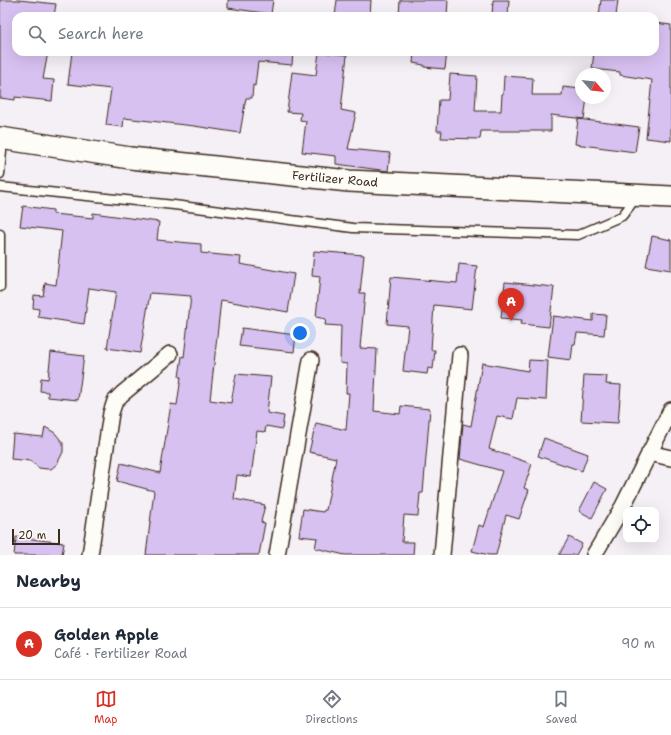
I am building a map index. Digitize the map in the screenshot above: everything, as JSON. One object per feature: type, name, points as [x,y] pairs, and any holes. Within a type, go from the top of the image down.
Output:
[{"type":"street","name":"Fertilizer Road","points":[[1,138],[130,158],[349,181],[671,197]]},
{"type":"street","points":[[90,555],[111,413],[115,401],[170,354]]},
{"type":"street","points":[[442,555],[460,355]]},
{"type":"street","points":[[277,555],[311,360]]},
{"type":"street","points":[[596,555],[623,506],[671,410]]},
{"type":"street","points":[[649,453],[671,458]]},
{"type":"lane","points":[[0,174],[1,138]]},
{"type":"lane","points":[[0,188],[174,205],[353,228],[578,235],[622,216],[638,196]]},
{"type":"lane","points":[[0,234],[0,287]]},
{"type":"building","points":[[0,0],[19,0],[56,4],[55,12],[12,12],[12,56],[47,56],[43,79],[54,80],[52,101],[15,97],[15,100],[0,98]]},
{"type":"building","points":[[228,0],[273,0],[271,12],[257,12],[228,8]]},
{"type":"building","points":[[337,0],[371,0],[370,12],[336,12]]},
{"type":"building","points":[[400,0],[448,0],[447,12],[399,12]]},
{"type":"building","points":[[493,0],[509,0],[508,12],[492,12]]},
{"type":"building","points":[[601,0],[618,0],[616,12],[600,12]]},
{"type":"building","points":[[659,24],[671,25],[671,141],[646,138],[652,80],[620,75],[620,72],[611,71],[611,68],[592,68],[594,56],[659,56]]},
{"type":"building","points":[[72,56],[293,56],[292,65],[258,62],[252,98],[246,98],[240,133],[124,118],[123,127],[106,125],[111,89],[68,84]]},
{"type":"building","points":[[318,56],[347,56],[341,110],[356,113],[348,149],[390,153],[388,171],[336,164],[336,156],[302,152],[306,121],[300,120],[301,113],[287,112],[292,72],[316,75]]},
{"type":"building","points":[[414,56],[447,56],[445,69],[424,67],[424,65],[413,63]]},
{"type":"building","points":[[450,74],[477,76],[475,111],[501,111],[504,76],[533,78],[532,95],[562,95],[563,87],[575,88],[575,104],[586,104],[584,119],[551,115],[551,131],[481,131],[480,139],[441,138],[442,131],[437,131],[439,100],[448,100]]},
{"type":"building","points":[[578,119],[639,127],[635,152],[575,144]]},
{"type":"building","points":[[23,206],[53,210],[53,214],[93,218],[93,213],[159,222],[157,240],[201,244],[201,253],[241,257],[240,264],[294,274],[288,312],[221,300],[210,400],[231,403],[236,374],[271,377],[267,413],[284,416],[282,429],[266,426],[265,432],[257,431],[251,477],[237,475],[234,499],[265,505],[261,522],[265,523],[259,555],[146,555],[154,491],[117,481],[121,463],[160,473],[171,404],[177,405],[181,377],[179,377],[182,356],[184,357],[191,296],[150,293],[140,353],[107,348],[116,292],[89,288],[84,324],[38,317],[39,309],[33,308],[34,295],[43,296],[45,283],[56,285],[62,231],[20,226]]},
{"type":"building","points":[[652,236],[671,240],[671,270],[646,266]]},
{"type":"building","points":[[314,251],[364,255],[360,293],[365,293],[360,348],[377,349],[374,411],[400,414],[401,406],[430,409],[423,493],[420,493],[418,516],[404,515],[402,542],[414,542],[413,555],[345,555],[315,548],[317,538],[299,536],[303,509],[323,512],[326,510],[336,458],[309,452],[316,423],[346,430],[349,393],[346,393],[347,364],[340,363],[341,326],[325,325],[326,319],[316,317],[320,277],[312,276]]},
{"type":"building","points":[[459,264],[477,266],[472,309],[434,305],[431,350],[435,350],[433,369],[428,368],[427,374],[403,371],[408,326],[387,324],[391,277],[457,283]]},
{"type":"building","points":[[505,282],[554,287],[549,327],[521,324],[522,320],[501,318]]},
{"type":"building","points":[[593,314],[606,315],[604,335],[577,333],[575,344],[573,344],[571,360],[548,357],[553,316],[593,321]]},
{"type":"building","points":[[242,328],[296,335],[294,352],[239,346]]},
{"type":"building","points":[[51,352],[84,356],[78,400],[48,397],[48,392],[40,391],[41,378],[48,379]]},
{"type":"building","points":[[529,360],[548,361],[546,400],[517,398],[513,419],[497,416],[489,449],[532,464],[524,488],[529,490],[519,519],[506,515],[496,555],[472,551],[479,525],[484,527],[502,471],[460,459],[463,424],[471,426],[482,363],[528,371]]},
{"type":"building","points":[[584,375],[607,376],[606,384],[621,385],[618,423],[581,421]]},
{"type":"building","points":[[45,427],[55,433],[63,443],[63,452],[57,464],[51,469],[47,469],[39,468],[30,461],[11,459],[13,434],[43,437]]},
{"type":"building","points":[[544,438],[588,454],[582,471],[538,456]]},
{"type":"building","points":[[594,482],[607,489],[592,518],[579,511]]},
{"type":"building","points":[[16,537],[64,543],[62,555],[14,555]]},
{"type":"building","points":[[569,537],[582,544],[576,555],[559,555]]},
{"type":"place","name":"Golden Apple","points":[[511,321]]}]
